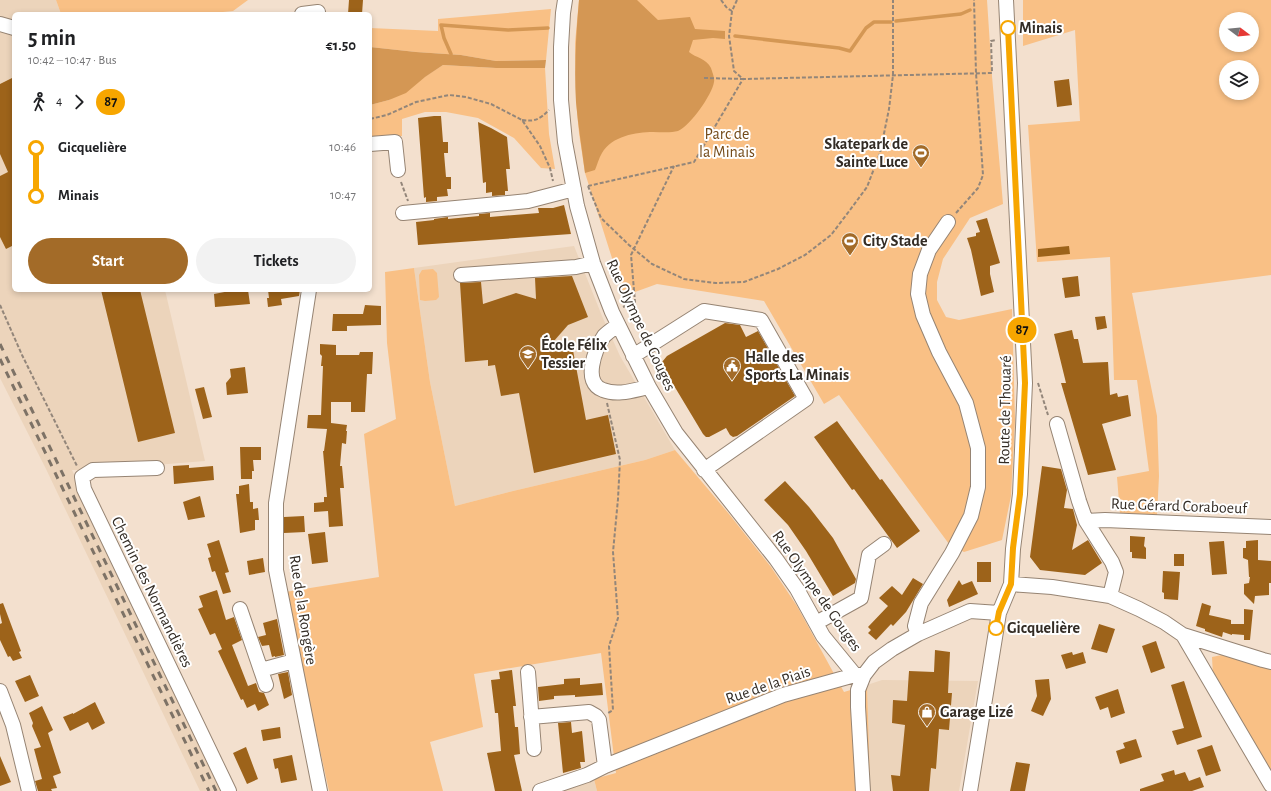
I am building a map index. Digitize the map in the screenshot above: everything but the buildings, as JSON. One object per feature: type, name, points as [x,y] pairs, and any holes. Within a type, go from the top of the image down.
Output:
[{"type":"street","name":"Rue Olympe de Gouges","points":[[565,0],[561,47],[561,100],[565,142],[594,263],[612,312],[649,387],[676,433],[776,559],[796,589],[823,636],[859,675]]},
{"type":"street","name":"Route de Thouaré","points":[[970,791],[999,612],[1011,584],[1013,548],[1020,494],[1025,383],[1006,0]]},
{"type":"street","points":[[309,12],[319,9]]},
{"type":"street","points":[[0,24],[12,27]]},
{"type":"street","points":[[372,144],[395,142],[398,170]]},
{"type":"street","points":[[410,213],[528,201],[577,188]]},
{"type":"street","points":[[918,634],[915,626],[922,603],[952,553],[971,516],[978,487],[978,448],[966,403],[939,352],[923,315],[918,294],[920,274],[929,250],[948,222]]},
{"type":"street","points":[[461,275],[576,267],[594,263]]},
{"type":"street","name":"Rue de la Rongère","points":[[309,292],[276,504],[276,570],[320,791]]},
{"type":"street","points":[[633,356],[704,311],[761,320],[806,399],[704,470]]},
{"type":"street","points":[[618,325],[605,335],[599,345],[593,363],[592,376],[594,382],[598,388],[604,391],[621,393],[649,387]]},
{"type":"street","points":[[1057,424],[1086,521],[1112,562],[1116,572],[1110,596]]},
{"type":"street","points":[[82,476],[93,470],[157,468]]},
{"type":"street","name":"Chemin des Normandières","points":[[82,476],[84,490],[229,791]]},
{"type":"street","name":"Rue Gérard Coraboeuf","points":[[1086,521],[1105,520],[1271,527]]},
{"type":"street","points":[[816,623],[862,598],[869,555],[884,544]]},
{"type":"street","points":[[1011,584],[1052,587],[1110,596],[1164,622],[1184,635],[1271,662]]},
{"type":"street","points":[[240,610],[266,685]]},
{"type":"street","points":[[863,791],[858,707],[859,675],[892,648],[918,634],[970,611],[999,612]]},
{"type":"street","points":[[1184,635],[1271,785]]},
{"type":"street","points":[[261,670],[294,661]]},
{"type":"street","points":[[528,672],[534,749]]},
{"type":"street","name":"Rue de la Piais","points":[[540,791],[587,775],[605,766],[784,695],[859,675]]},
{"type":"street","points":[[0,690],[13,725],[30,791]]},
{"type":"street","points":[[532,717],[589,712],[596,716],[600,720],[605,766]]},
{"type":"path","points":[[721,0],[727,8],[732,11]]},
{"type":"path","points":[[737,0],[732,11],[729,36],[734,71],[743,79]]},
{"type":"path","points":[[577,188],[601,218],[634,249],[652,264],[684,279],[716,283],[744,282],[805,255],[831,234],[867,187],[880,153],[889,109],[893,75],[893,0]]},
{"type":"path","points":[[948,222],[978,188],[983,175],[976,73],[974,0]]},
{"type":"path","points":[[704,78],[743,79],[992,73],[991,41],[1008,39]]},
{"type":"path","points":[[522,120],[540,146],[550,168],[554,185],[577,188],[694,162],[743,79]]},
{"type":"path","points":[[372,119],[387,115],[416,102],[448,95],[466,97],[491,104],[522,120],[532,122],[541,119],[561,100]]},
{"type":"path","points":[[612,312],[635,302],[631,255],[674,166]]},
{"type":"path","points":[[398,170],[410,213]]},
{"type":"path","points":[[0,305],[22,355],[82,476]]},
{"type":"path","points":[[1038,382],[1050,419],[1057,424]]},
{"type":"path","points":[[600,720],[613,710],[609,646],[618,618],[613,552],[620,460],[604,391]]},
{"type":"shaded area","points":[[0,0],[56,0],[60,12],[12,12],[12,292],[165,292],[205,461],[93,470],[72,470],[223,791],[200,791],[46,469],[0,378]]},
{"type":"shaded area","points":[[579,0],[637,0],[658,20],[690,17],[695,29],[725,31],[725,39],[713,38],[693,40],[689,52],[704,60],[709,65],[714,77],[712,88],[705,102],[694,117],[678,131],[639,133],[618,139],[606,147],[595,170],[585,173],[575,89]]},
{"type":"shaded area","points":[[372,47],[461,55],[496,61],[546,60],[545,68],[496,68],[443,65],[425,77],[406,93],[372,104]]},
{"type":"shaded area","name":"École Félix Tessier","points":[[574,246],[620,356],[675,450],[645,460],[455,506],[430,382],[414,268]]},
{"type":"shaded area","points":[[882,680],[978,681],[959,791],[868,791],[870,777],[867,685]]},
{"type":"shaded area","points":[[594,779],[597,791],[561,791]]},
{"type":"green space","points":[[56,0],[248,0],[233,11],[223,12],[60,12]]},
{"type":"green space","name":"Parc de la Minais","points":[[579,0],[987,0],[1003,204],[970,218],[943,259],[937,282],[937,300],[946,317],[959,320],[1012,309],[1015,420],[1011,496],[1002,540],[964,552],[949,544],[839,395],[824,404],[764,301],[657,284],[624,296],[585,173],[576,101],[575,43]]},
{"type":"green space","points":[[1023,0],[1271,0],[1271,275],[1132,293],[1157,416],[1159,476],[1157,515],[1120,514],[1117,477],[1149,471],[1137,380],[1114,380],[1110,257],[1037,262],[1028,125],[1080,121],[1075,30],[1023,46]]},
{"type":"green space","points":[[551,9],[546,60],[496,61],[461,55],[372,47],[372,28],[438,31],[438,19]]},
{"type":"green space","points":[[443,65],[496,68],[545,68],[549,134],[555,169],[541,168],[514,138],[478,118],[446,112],[425,112],[402,119],[402,136],[372,138],[372,104],[389,100]]},
{"type":"green space","points":[[414,268],[430,382],[455,506],[645,460],[675,450],[771,567],[797,606],[844,692],[867,685],[870,777],[868,791],[597,791],[594,779],[616,773],[601,653],[474,674],[483,727],[430,742],[443,791],[329,791],[285,592],[379,577],[364,434],[396,419],[387,343],[385,272]]},
{"type":"green space","points":[[433,269],[437,273],[439,297],[436,300],[420,300],[419,275],[422,270]]},
{"type":"green space","points":[[1222,655],[1271,667],[1271,775],[1213,676],[1212,657]]},
{"type":"waterway","points":[[896,21],[961,14],[970,10]]},
{"type":"waterway","points":[[735,36],[839,48],[850,51],[866,28],[874,22],[891,22]]},
{"type":"waterway","points":[[451,54],[444,38],[441,25],[508,30],[548,28]]},
{"type":"railway","points":[[0,344],[216,791]]},
{"type":"railway","points":[[0,359],[209,791]]},
{"type":"bus line","name":"87","points":[[996,628],[999,612],[1011,584],[1013,548],[1020,494],[1025,383],[1008,28]]},
{"type":"place","name":"Minais","points":[[1008,28]]},
{"type":"place","name":"Skatepark de Sainte Luce","points":[[921,168]]},
{"type":"place","name":"City Stade","points":[[850,256]]},
{"type":"place","name":"École Félix Tessier","points":[[528,369]]},
{"type":"place","name":"Halle des Sports La Minais","points":[[732,381]]},
{"type":"place","name":"Gicquelière","points":[[996,628]]},
{"type":"place","name":"Garage Lizé","points":[[927,727]]}]
